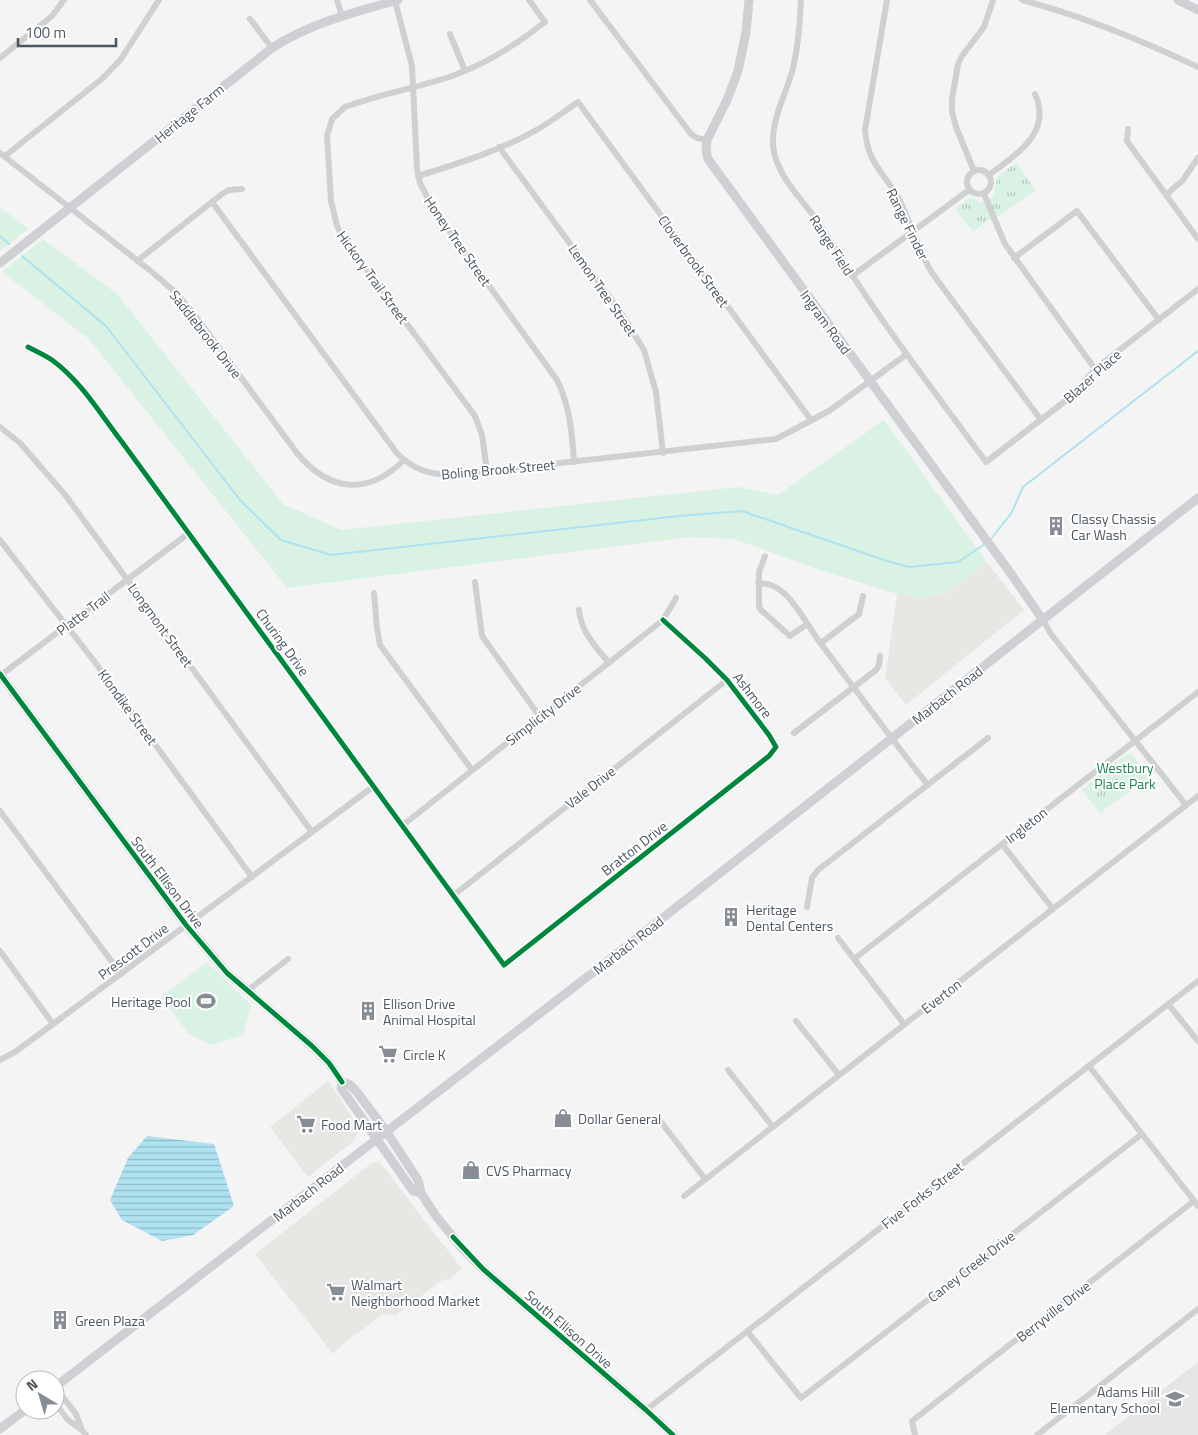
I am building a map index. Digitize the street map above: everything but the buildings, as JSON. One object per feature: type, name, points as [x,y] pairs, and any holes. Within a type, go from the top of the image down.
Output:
[{"type":"street","points":[[0,58],[52,16],[64,0]]},
{"type":"street","points":[[2,154],[114,68],[159,0]]},
{"type":"street","points":[[337,0],[342,16]]},
{"type":"street","name":"Heritage Farm","points":[[0,263],[272,48],[300,32],[342,16],[396,0]]},
{"type":"street","name":"Honey Tree Street","points":[[396,0],[412,66],[418,176],[433,208],[557,380],[569,414],[574,462]]},
{"type":"street","name":"Hickory Trail Street","points":[[487,471],[478,421],[342,236],[337,226],[331,201],[327,136],[332,119],[344,107],[464,71],[502,52],[545,22],[528,0]]},
{"type":"street","points":[[590,0],[691,134],[697,138],[707,140],[727,100],[738,71],[746,32],[749,0]]},
{"type":"street","name":"Range Field","points":[[801,0],[800,20],[791,74],[776,118],[773,136],[774,152],[778,165],[785,179],[817,221],[852,276],[986,462]]},
{"type":"street","name":"Range Finder","points":[[887,0],[865,130],[866,144],[870,156],[899,198],[932,273],[1041,420]]},
{"type":"street","points":[[1022,0],[1084,18],[1148,44],[1198,68]]},
{"type":"street","points":[[1178,0],[1198,10]]},
{"type":"street","points":[[974,171],[954,122],[952,99],[958,64],[984,27],[992,1]]},
{"type":"street","points":[[250,19],[272,48]]},
{"type":"street","points":[[450,34],[464,71]]},
{"type":"street","points":[[989,176],[1021,151],[1031,140],[1040,118],[1040,109],[1035,94]]},
{"type":"street","name":"Cloverbrook Street","points":[[500,147],[539,128],[578,102],[811,420]]},
{"type":"street","points":[[1128,129],[1127,141],[1198,239]]},
{"type":"street","name":"Ingram Road","points":[[707,140],[706,151],[711,164],[993,548],[1043,620]]},
{"type":"street","points":[[418,176],[451,166],[500,147]]},
{"type":"street","name":"Lemon Tree Street","points":[[500,147],[621,313],[644,350],[656,392],[664,452]]},
{"type":"street","name":"Saddlebrook Drive","points":[[2,154],[168,285],[191,310],[297,453],[315,472],[334,482],[359,485],[384,477],[404,460]]},
{"type":"street","points":[[1166,194],[1183,180],[1198,158]]},
{"type":"street","points":[[974,171],[982,171],[989,176],[991,179],[990,188],[984,194],[976,194],[969,190],[966,182],[974,171]]},
{"type":"street","points":[[138,261],[212,202],[230,190],[242,189]]},
{"type":"street","points":[[852,276],[969,190]]},
{"type":"street","points":[[984,194],[1005,244],[1096,369]]},
{"type":"street","name":"Boling Brook Street","points":[[212,202],[396,452],[404,460],[422,471],[438,475],[776,439],[828,411],[907,354]]},
{"type":"street","points":[[1014,258],[1077,211],[1159,320]]},
{"type":"street","name":"Blazer Place","points":[[986,462],[1079,389],[1096,369],[1198,289]]},
{"type":"street","name":"Churing Drive","points":[[28,347],[52,361],[82,390],[504,965]]},
{"type":"street","name":"Longmont Street","points":[[0,427],[20,443],[66,496],[312,832]]},
{"type":"street","name":"Marbach Road","points":[[65,1379],[891,740],[1198,498]]},
{"type":"street","name":"Platte Trail","points":[[0,675],[189,534]]},
{"type":"street","name":"Klondike Street","points":[[0,540],[94,661],[252,877]]},
{"type":"street","points":[[765,556],[758,583],[760,609],[790,636],[807,624]]},
{"type":"street","points":[[475,582],[482,636],[540,717]]},
{"type":"street","points":[[758,583],[768,583],[781,590],[794,604],[891,740],[928,785]]},
{"type":"street","points":[[374,593],[380,645],[472,770]]},
{"type":"street","points":[[821,643],[859,614],[863,596]]},
{"type":"street","name":"Simplicity Drive","points":[[403,825],[663,620],[676,598]]},
{"type":"street","points":[[579,610],[584,631],[608,663]]},
{"type":"street","name":"Ashmore","points":[[663,620],[727,680],[776,747]]},
{"type":"street","points":[[1043,620],[1051,634],[1186,805]]},
{"type":"street","points":[[794,733],[876,670],[879,665],[880,656]]},
{"type":"street","name":"South Ellison Drive","points":[[0,675],[186,925],[216,962],[312,1046],[329,1063],[342,1082],[349,1084],[363,1100],[418,1180],[421,1193],[457,1242],[483,1269],[673,1435]]},
{"type":"street","name":"Vale Drive","points":[[454,895],[727,680]]},
{"type":"street","name":"Ingleton","points":[[854,959],[1198,692]]},
{"type":"street","points":[[807,907],[812,878],[818,870],[988,738]]},
{"type":"street","name":"Bratton Drive","points":[[504,965],[769,756],[776,747]]},
{"type":"street","name":"Prescott Drive","points":[[0,1060],[15,1052],[374,786]]},
{"type":"street","name":"Everton","points":[[684,1196],[1198,796]]},
{"type":"street","points":[[0,811],[121,974]]},
{"type":"street","points":[[1002,844],[1053,909]]},
{"type":"street","points":[[838,938],[904,1024]]},
{"type":"street","points":[[0,951],[53,1024]]},
{"type":"street","points":[[247,991],[288,959]]},
{"type":"street","name":"Five Forks Street","points":[[646,1410],[1198,981]]},
{"type":"street","points":[[1168,1004],[1198,1040]]},
{"type":"street","points":[[796,1022],[839,1075]]},
{"type":"street","points":[[1089,1066],[1196,1203]]},
{"type":"street","points":[[728,1070],[772,1127]]},
{"type":"street","name":"South Ellison Drive","points":[[342,1082],[340,1088],[353,1109],[413,1191],[421,1193]]},
{"type":"street","points":[[353,1109],[363,1100]]},
{"type":"street","points":[[661,1122],[705,1179]]},
{"type":"street","name":"Caney Creek Drive","points":[[747,1331],[801,1398],[1142,1134]]},
{"type":"street","name":"Berryville Drive","points":[[915,1435],[912,1421],[1196,1203]]},
{"type":"street","points":[[1037,1435],[1198,1309]]},
{"type":"street","points":[[65,1400],[76,1414],[84,1432]]},
{"type":"street","points":[[65,1416],[84,1432]]},
{"type":"street","points":[[0,1429],[15,1418]]},
{"type":"shaded area","points":[[987,562],[1024,610],[906,705],[885,678],[897,594],[929,597],[942,594],[951,590]]},
{"type":"shaded area","points":[[328,1081],[359,1127],[359,1131],[354,1141],[308,1177],[270,1127]]},
{"type":"shaded area","points":[[379,1161],[462,1269],[450,1279],[441,1281],[396,1315],[383,1314],[333,1354],[255,1254],[373,1162]]},
{"type":"shaded area","name":"Adams Hill Elementary School","points":[[1198,1362],[1198,1435],[1105,1435]]},
{"type":"green space","points":[[1016,163],[1036,190],[973,232],[955,209],[969,198],[975,199],[979,203],[993,198],[997,177]]},
{"type":"green space","points":[[0,207],[28,229],[0,251]]},
{"type":"green space","points":[[43,239],[117,294],[283,504],[341,530],[738,487],[778,495],[884,420],[987,562],[951,590],[929,597],[916,597],[897,594],[817,569],[734,539],[689,537],[287,588],[89,339],[2,272]]},
{"type":"green space","name":"Westbury Place Park","points":[[1131,753],[1149,777],[1100,813],[1082,790],[1121,758]]},
{"type":"green space","name":"Heritage Pool","points":[[207,962],[251,1005],[243,1035],[211,1045],[189,1034],[161,997]]},
{"type":"water","points":[[147,1136],[214,1144],[234,1206],[193,1235],[162,1241],[122,1220],[110,1200],[128,1158]]},
{"type":"waterway","points":[[0,236],[9,244]]},
{"type":"waterway","points":[[22,256],[106,326],[240,500],[281,540],[331,555],[679,516],[742,511],[909,567],[958,562],[985,544]]},
{"type":"waterway","points":[[991,539],[1012,512],[1023,487],[1198,351]]},
{"type":"cycle path","points":[[28,347],[49,358],[62,368],[90,399],[504,965],[769,756],[776,747],[727,680],[663,620]]},
{"type":"cycle path","points":[[0,674],[186,925],[227,973],[312,1046],[329,1063],[342,1082]]},
{"type":"cycle path","points":[[453,1237],[483,1269],[673,1435]]},
{"type":"place","name":"Classy Chassis Car Wash","points":[[1056,526]]},
{"type":"place","name":"Heritage Dental Centers","points":[[731,917]]},
{"type":"place","name":"Heritage Pool","points":[[206,1001]]},
{"type":"place","name":"Ellison Drive Animal Hospital","points":[[368,1011]]},
{"type":"place","name":"Circle K","points":[[388,1054]]},
{"type":"place","name":"Dollar General","points":[[563,1118]]},
{"type":"place","name":"Food Mart","points":[[306,1124]]},
{"type":"place","name":"CVS Pharmacy","points":[[471,1170]]},
{"type":"place","name":"Walmart Neighborhood Market","points":[[336,1292]]},
{"type":"place","name":"Green Plaza","points":[[60,1320]]},
{"type":"place","name":"Adams Hill Elementary School","points":[[1175,1399]]}]
